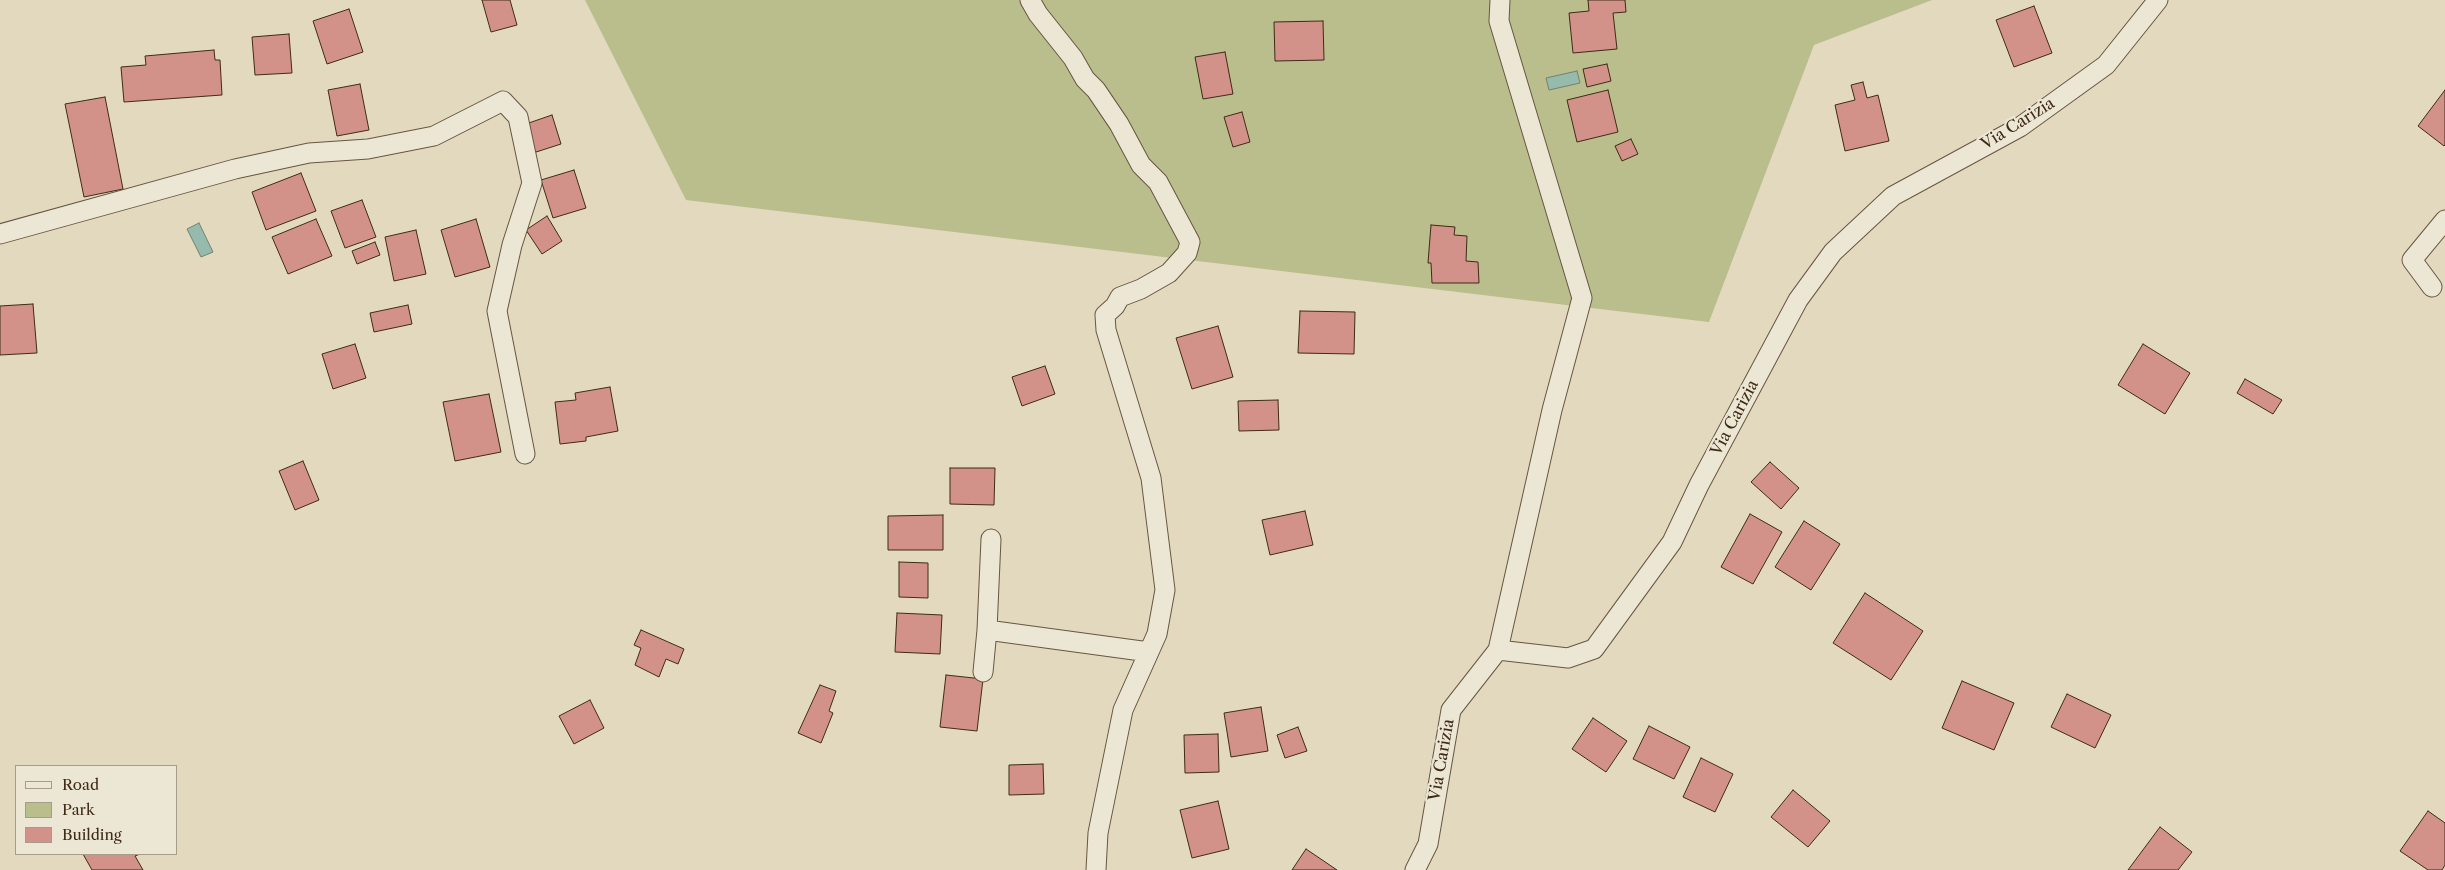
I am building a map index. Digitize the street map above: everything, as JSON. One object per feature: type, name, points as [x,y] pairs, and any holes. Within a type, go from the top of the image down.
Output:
[{"type":"street","points":[[1030,0],[1038,14],[1105,104],[1141,165],[1158,182],[1190,242],[1187,253],[1169,273],[1141,289],[1120,297],[1115,306],[1105,315],[1106,330],[1111,348],[1151,478],[1165,590],[1157,634],[1122,710],[1098,833],[1096,870]]},
{"type":"street","points":[[1498,650],[1552,410],[1582,298],[1499,21],[1500,0]]},
{"type":"street","name":"Via Carizia","points":[[1415,870],[1428,844],[1451,710],[1498,650],[1568,658],[1594,649],[1672,542],[1699,485],[1798,300],[1833,252],[1893,196],[2020,127],[2106,64],[2158,0]]},
{"type":"street","points":[[0,234],[235,169],[309,154],[368,149],[434,136],[503,102],[518,117],[532,183],[512,245],[497,310],[525,454]]},
{"type":"street","points":[[2432,287],[2412,260],[2445,220]]},
{"type":"street","points":[[983,672],[992,539]]},
{"type":"street","points":[[987,630],[1149,652]]},
{"type":"green space","points":[[585,0],[1932,0],[1814,45],[1709,322],[686,200]]},
{"type":"shaded area","points":[[1577,71],[1580,83],[1549,90],[1546,78]]},
{"type":"shaded area","points":[[199,223],[213,252],[201,257],[187,229]]},
{"type":"building","points":[[482,0],[510,0],[517,25],[491,32]]},
{"type":"building","points":[[1588,0],[1625,0],[1626,12],[1613,13],[1617,49],[1573,53],[1569,13],[1589,11]]},
{"type":"building","points":[[2034,6],[2052,53],[2014,67],[1996,20]]},
{"type":"building","points":[[349,9],[363,52],[327,64],[313,21]]},
{"type":"building","points":[[1323,21],[1324,60],[1275,61],[1274,22]]},
{"type":"building","points":[[289,34],[292,73],[255,75],[252,37]]},
{"type":"building","points":[[214,50],[215,60],[220,60],[222,95],[124,102],[121,67],[146,65],[145,56]]},
{"type":"building","points":[[1225,52],[1233,94],[1203,99],[1195,57]]},
{"type":"building","points":[[1607,64],[1611,81],[1587,87],[1583,69]]},
{"type":"building","points":[[1863,82],[1867,98],[1878,95],[1889,141],[1845,151],[1835,105],[1855,100],[1851,85]]},
{"type":"building","points":[[360,84],[369,130],[337,136],[328,90]]},
{"type":"building","points":[[1608,90],[1618,132],[1577,142],[1567,100]]},
{"type":"building","points":[[2445,90],[2445,145],[2444,146],[2418,126]]},
{"type":"building","points":[[105,97],[123,189],[84,197],[65,104]]},
{"type":"building","points":[[1242,112],[1250,142],[1233,147],[1224,117]]},
{"type":"building","points":[[552,115],[561,144],[533,153],[523,125]]},
{"type":"building","points":[[1631,139],[1638,154],[1622,161],[1615,146]]},
{"type":"building","points":[[574,170],[586,208],[553,218],[541,180]]},
{"type":"building","points":[[301,173],[316,211],[266,230],[252,192]]},
{"type":"building","points":[[362,200],[376,237],[345,248],[331,211]]},
{"type":"building","points":[[547,216],[562,241],[542,254],[526,230]]},
{"type":"building","points":[[316,219],[332,256],[288,274],[272,237]]},
{"type":"building","points":[[476,219],[490,267],[455,277],[441,230]]},
{"type":"building","points":[[1431,225],[1455,227],[1454,235],[1467,236],[1466,261],[1478,262],[1479,283],[1432,283],[1431,263],[1428,263]]},
{"type":"building","points":[[416,230],[426,274],[394,281],[385,237]]},
{"type":"building","points":[[375,242],[380,255],[357,264],[352,251]]},
{"type":"building","points":[[33,304],[37,353],[0,355],[0,306]]},
{"type":"building","points":[[408,305],[412,324],[374,332],[370,313]]},
{"type":"building","points":[[1300,311],[1355,312],[1354,354],[1298,353]]},
{"type":"building","points":[[1218,326],[1233,377],[1192,389],[1176,338]]},
{"type":"building","points":[[355,344],[366,378],[333,389],[322,354]]},
{"type":"building","points":[[2143,344],[2190,373],[2165,414],[2118,385]]},
{"type":"building","points":[[1045,366],[1055,394],[1022,406],[1012,377]]},
{"type":"building","points":[[2245,379],[2282,400],[2273,414],[2237,393]]},
{"type":"building","points":[[610,387],[618,431],[586,437],[586,441],[560,444],[555,402],[576,400],[575,393]]},
{"type":"building","points":[[489,394],[501,452],[455,461],[443,402]]},
{"type":"building","points":[[1278,400],[1279,430],[1239,431],[1238,401]]},
{"type":"building","points":[[303,461],[319,500],[295,510],[279,471]]},
{"type":"building","points":[[1770,462],[1799,488],[1781,509],[1751,482]]},
{"type":"building","points":[[950,468],[995,468],[994,505],[950,504]]},
{"type":"building","points":[[1305,511],[1313,545],[1270,555],[1262,520]]},
{"type":"building","points":[[1750,514],[1782,532],[1753,584],[1721,567]]},
{"type":"building","points":[[943,515],[943,550],[888,550],[888,516]]},
{"type":"building","points":[[1804,521],[1840,544],[1811,590],[1775,567]]},
{"type":"building","points":[[899,562],[928,563],[928,598],[899,597]]},
{"type":"building","points":[[1865,593],[1923,631],[1891,680],[1833,643]]},
{"type":"building","points":[[897,613],[942,615],[940,654],[895,652]]},
{"type":"building","points":[[641,630],[684,649],[678,664],[666,659],[659,677],[635,665],[641,648],[634,645]]},
{"type":"building","points":[[946,675],[983,679],[977,731],[940,727]]},
{"type":"building","points":[[1962,681],[2014,703],[1994,750],[1942,728]]},
{"type":"building","points":[[820,685],[836,691],[829,711],[833,713],[821,743],[798,733]]},
{"type":"building","points":[[2067,694],[2111,715],[2095,748],[2051,727]]},
{"type":"building","points":[[590,700],[604,728],[574,744],[559,716]]},
{"type":"building","points":[[1261,707],[1268,751],[1231,757],[1224,713]]},
{"type":"building","points":[[1593,718],[1627,741],[1606,772],[1572,749]]},
{"type":"building","points":[[1649,726],[1690,747],[1674,779],[1633,759]]},
{"type":"building","points":[[1298,727],[1307,751],[1285,758],[1277,735]]},
{"type":"building","points":[[1218,734],[1219,772],[1185,773],[1184,735]]},
{"type":"building","points":[[1701,758],[1733,774],[1715,812],[1683,797]]},
{"type":"building","points":[[1043,764],[1044,794],[1009,795],[1009,765]]},
{"type":"building","points":[[1793,790],[1830,821],[1808,847],[1771,817]]},
{"type":"building","points":[[1218,801],[1229,849],[1192,858],[1180,810]]},
{"type":"building","points":[[2428,811],[2445,823],[2445,865],[2442,870],[2428,870],[2400,851]]},
{"type":"building","points":[[2160,827],[2192,852],[2178,870],[2128,870]]},
{"type":"building","points":[[1306,849],[1337,870],[1292,870]]},
{"type":"building","points":[[84,855],[138,855],[135,856],[143,870],[92,870]]}]
